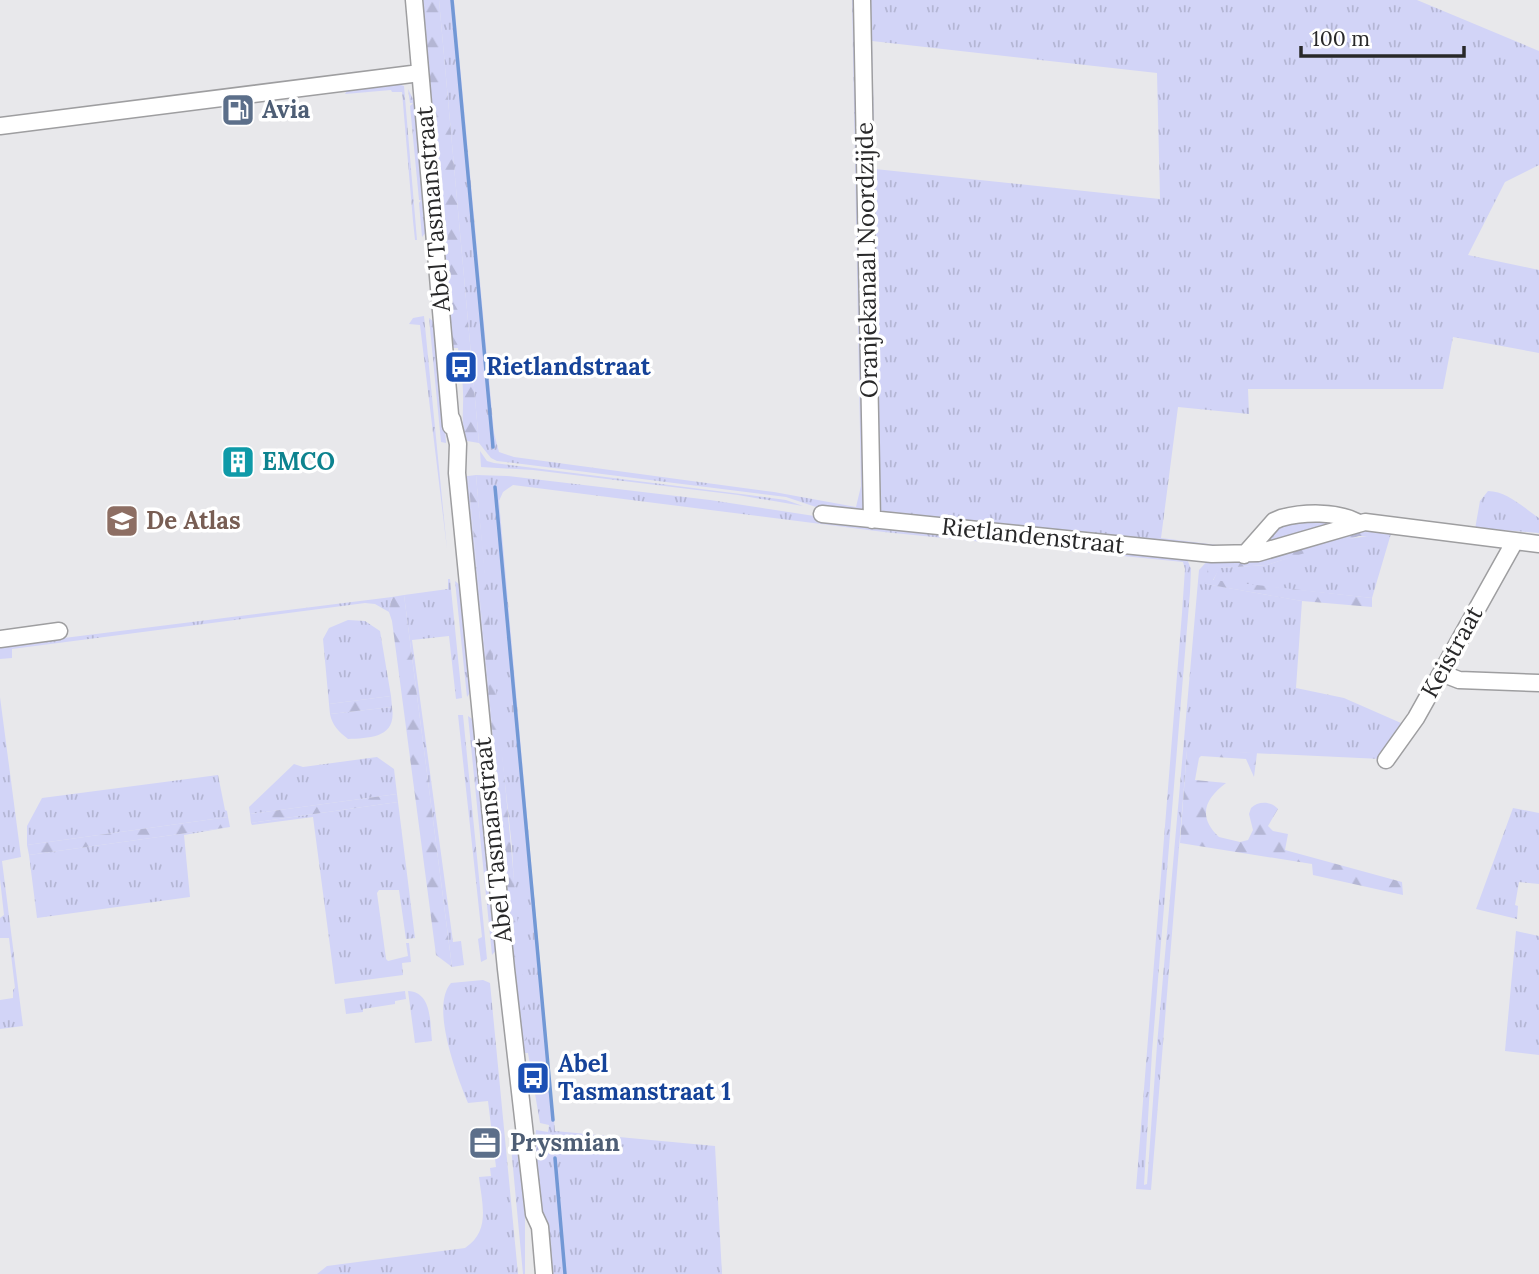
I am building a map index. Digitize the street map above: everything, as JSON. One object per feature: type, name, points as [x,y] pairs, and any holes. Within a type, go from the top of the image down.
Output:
[{"type":"street","name":"Abel Tasmanstraat","points":[[414,0],[452,419],[458,444],[456,466],[505,955],[534,1214],[540,1227],[544,1274]]},
{"type":"street","name":"Oranjekanaal Noordzijde","points":[[862,0],[872,520]]},
{"type":"street","points":[[0,126],[420,74]]},
{"type":"street","name":"Rietlandenstraat","points":[[822,514],[1212,554],[1244,555],[1279,548],[1357,522],[1539,544]]},
{"type":"street","name":"Rietlandenstraat","points":[[1244,555],[1274,521],[1281,518],[1326,514],[1357,522]]},
{"type":"street","name":"Keistraat","points":[[1386,760],[1416,718],[1515,541]]},
{"type":"street","points":[[0,639],[59,631]]},
{"type":"street","points":[[1441,673],[1459,680],[1539,683]]},
{"type":"street","name":"Abel Tasmanstraat","points":[[533,1274],[530,1228],[534,1214]]},
{"type":"green space","points":[[421,0],[439,0],[479,443],[467,441],[465,435],[458,348],[452,348]]},
{"type":"green space","points":[[439,0],[454,0],[494,433],[499,452],[514,457],[774,492],[856,507],[861,486],[852,0],[859,0],[864,508],[861,511],[822,509],[786,497],[497,461],[491,458],[479,443]]},
{"type":"green space","points":[[864,0],[1417,0],[1539,51],[1539,165],[1505,182],[1468,255],[1539,270],[1539,353],[1453,337],[1443,389],[1248,389],[1249,414],[1178,407],[1161,538],[1217,545],[1216,547],[878,512]],"holes":[[[872,41],[1157,73],[1160,199],[875,169]]]},
{"type":"green space","points":[[395,83],[404,86],[417,240],[402,92],[391,90],[345,94],[348,88]]},
{"type":"green space","points":[[408,89],[416,105],[429,229],[422,237],[421,200],[410,106],[413,103],[410,103]]},
{"type":"green space","points":[[424,316],[447,549],[420,325],[409,324],[413,318]]},
{"type":"green space","points":[[429,318],[438,325],[446,443],[441,442]]},
{"type":"green space","points":[[480,451],[487,461],[494,463],[786,500],[803,506],[738,495],[533,470],[481,467]]},
{"type":"green space","points":[[476,475],[507,476],[710,500],[834,519],[1187,559],[1191,569],[1190,592],[1152,1052],[1144,1185],[1147,1184],[1199,570],[1210,558],[1206,584],[1302,601],[1296,688],[1344,698],[1401,723],[1381,759],[1187,750],[1151,1190],[1136,1189],[1182,613],[1185,569],[1183,562],[884,532],[513,485],[503,492],[499,501],[555,1131],[715,1146],[722,1274],[547,1274],[535,1140],[536,1130],[548,1132],[549,1125],[540,1123],[528,1053],[521,1053],[465,476],[468,476],[522,1040],[512,847],[493,675]]},
{"type":"green space","points":[[476,475],[520,954],[527,1039],[525,1041],[522,1040],[468,476]]},
{"type":"green space","points":[[1488,491],[1509,497],[1539,518],[1539,533],[1478,528],[1539,535],[1539,540],[1475,529],[1480,501]]},
{"type":"green space","points":[[1347,520],[1251,549],[1276,523]]},
{"type":"green space","points":[[1358,529],[1392,531],[1390,537],[1359,536],[1267,565],[1220,568],[1213,580],[1372,598],[1372,607],[1302,601],[1205,584],[1209,562],[1243,562]]},
{"type":"green space","points":[[1374,535],[1390,537],[1372,598],[1213,581],[1219,568],[1267,565],[1342,540]]},
{"type":"green space","points":[[448,579],[462,698],[456,699],[449,636],[412,640],[453,942],[461,941],[464,965],[452,967],[404,595],[448,589]]},
{"type":"green space","points":[[455,581],[462,587],[472,690],[467,697]]},
{"type":"green space","points":[[404,595],[452,967],[436,955],[389,612],[392,597]]},
{"type":"green space","points":[[392,597],[389,612],[375,604],[365,603],[12,649],[12,658],[0,659],[0,646]]},
{"type":"green space","points":[[348,620],[365,621],[380,631],[391,696],[329,704],[323,639],[329,628]]},
{"type":"green space","points":[[391,696],[392,707],[330,714],[329,704]]},
{"type":"green space","points":[[0,697],[21,857],[2,861],[23,1026],[0,1029],[0,1000],[13,998],[15,988],[9,938],[0,938],[0,918],[4,915],[0,879]]},
{"type":"green space","points":[[392,707],[390,725],[386,730],[365,738],[348,739],[336,728],[330,714]]},
{"type":"green space","points":[[458,715],[463,715],[487,959],[481,962],[478,939],[482,937]]},
{"type":"green space","points":[[468,716],[475,721],[498,948],[492,955]]},
{"type":"green space","points":[[1187,749],[1257,753],[1254,777],[1246,759],[1199,758],[1195,780],[1226,783],[1213,795],[1206,808],[1208,822],[1219,837],[1240,842],[1248,840],[1253,830],[1249,814],[1251,808],[1257,804],[1268,803],[1278,809],[1268,826],[1273,831],[1288,834],[1285,850],[1402,882],[1403,895],[1313,875],[1312,864],[1180,843]]},
{"type":"green space","points":[[377,757],[394,769],[397,794],[250,814],[249,807],[294,764],[303,767]]},
{"type":"green space","points":[[218,775],[228,817],[27,845],[27,826],[42,798]]},
{"type":"green space","points":[[397,794],[398,802],[251,823],[250,814]]},
{"type":"green space","points":[[398,802],[415,938],[406,939],[399,890],[379,890],[377,893],[386,959],[388,961],[408,956],[406,943],[409,943],[411,962],[402,963],[403,975],[335,984],[313,817],[251,823]]},
{"type":"green space","points":[[1513,808],[1539,813],[1539,884],[1519,882],[1515,905],[1518,906],[1517,919],[1476,909]]},
{"type":"green space","points":[[228,817],[230,827],[29,855],[27,845]]},
{"type":"green space","points":[[230,827],[184,835],[190,897],[37,918],[29,855]]},
{"type":"green space","points":[[1516,931],[1539,936],[1539,1055],[1505,1051]]},
{"type":"green space","points":[[483,980],[490,983],[518,1274],[317,1274],[327,1266],[465,1248],[479,1234],[483,1207],[479,1177],[491,1176],[490,1168],[496,1167],[488,1101],[468,1103],[448,1042],[443,1008],[445,994],[451,983]]},
{"type":"green space","points":[[405,991],[406,999],[395,1001],[395,1004],[346,1014],[344,999]]},
{"type":"green space","points":[[408,991],[416,993],[426,1002],[432,1041],[415,1043]]},
{"type":"green space","points":[[516,1135],[525,1217],[525,1274],[510,1136]]},
{"type":"waterway","points":[[452,0],[493,447]]},
{"type":"waterway","points":[[495,487],[553,1120]]},
{"type":"waterway","points":[[555,1158],[565,1274]]},
{"type":"place","name":"Avia","points":[[238,110]]},
{"type":"place","name":"Rietlandstraat","points":[[461,367]]},
{"type":"place","name":"EMCO","points":[[238,462]]},
{"type":"place","name":"De Atlas","points":[[122,521]]},
{"type":"place","name":"Abel Tasmanstraat 1","points":[[533,1078]]},
{"type":"place","name":"Prysmian","points":[[485,1143]]}]
